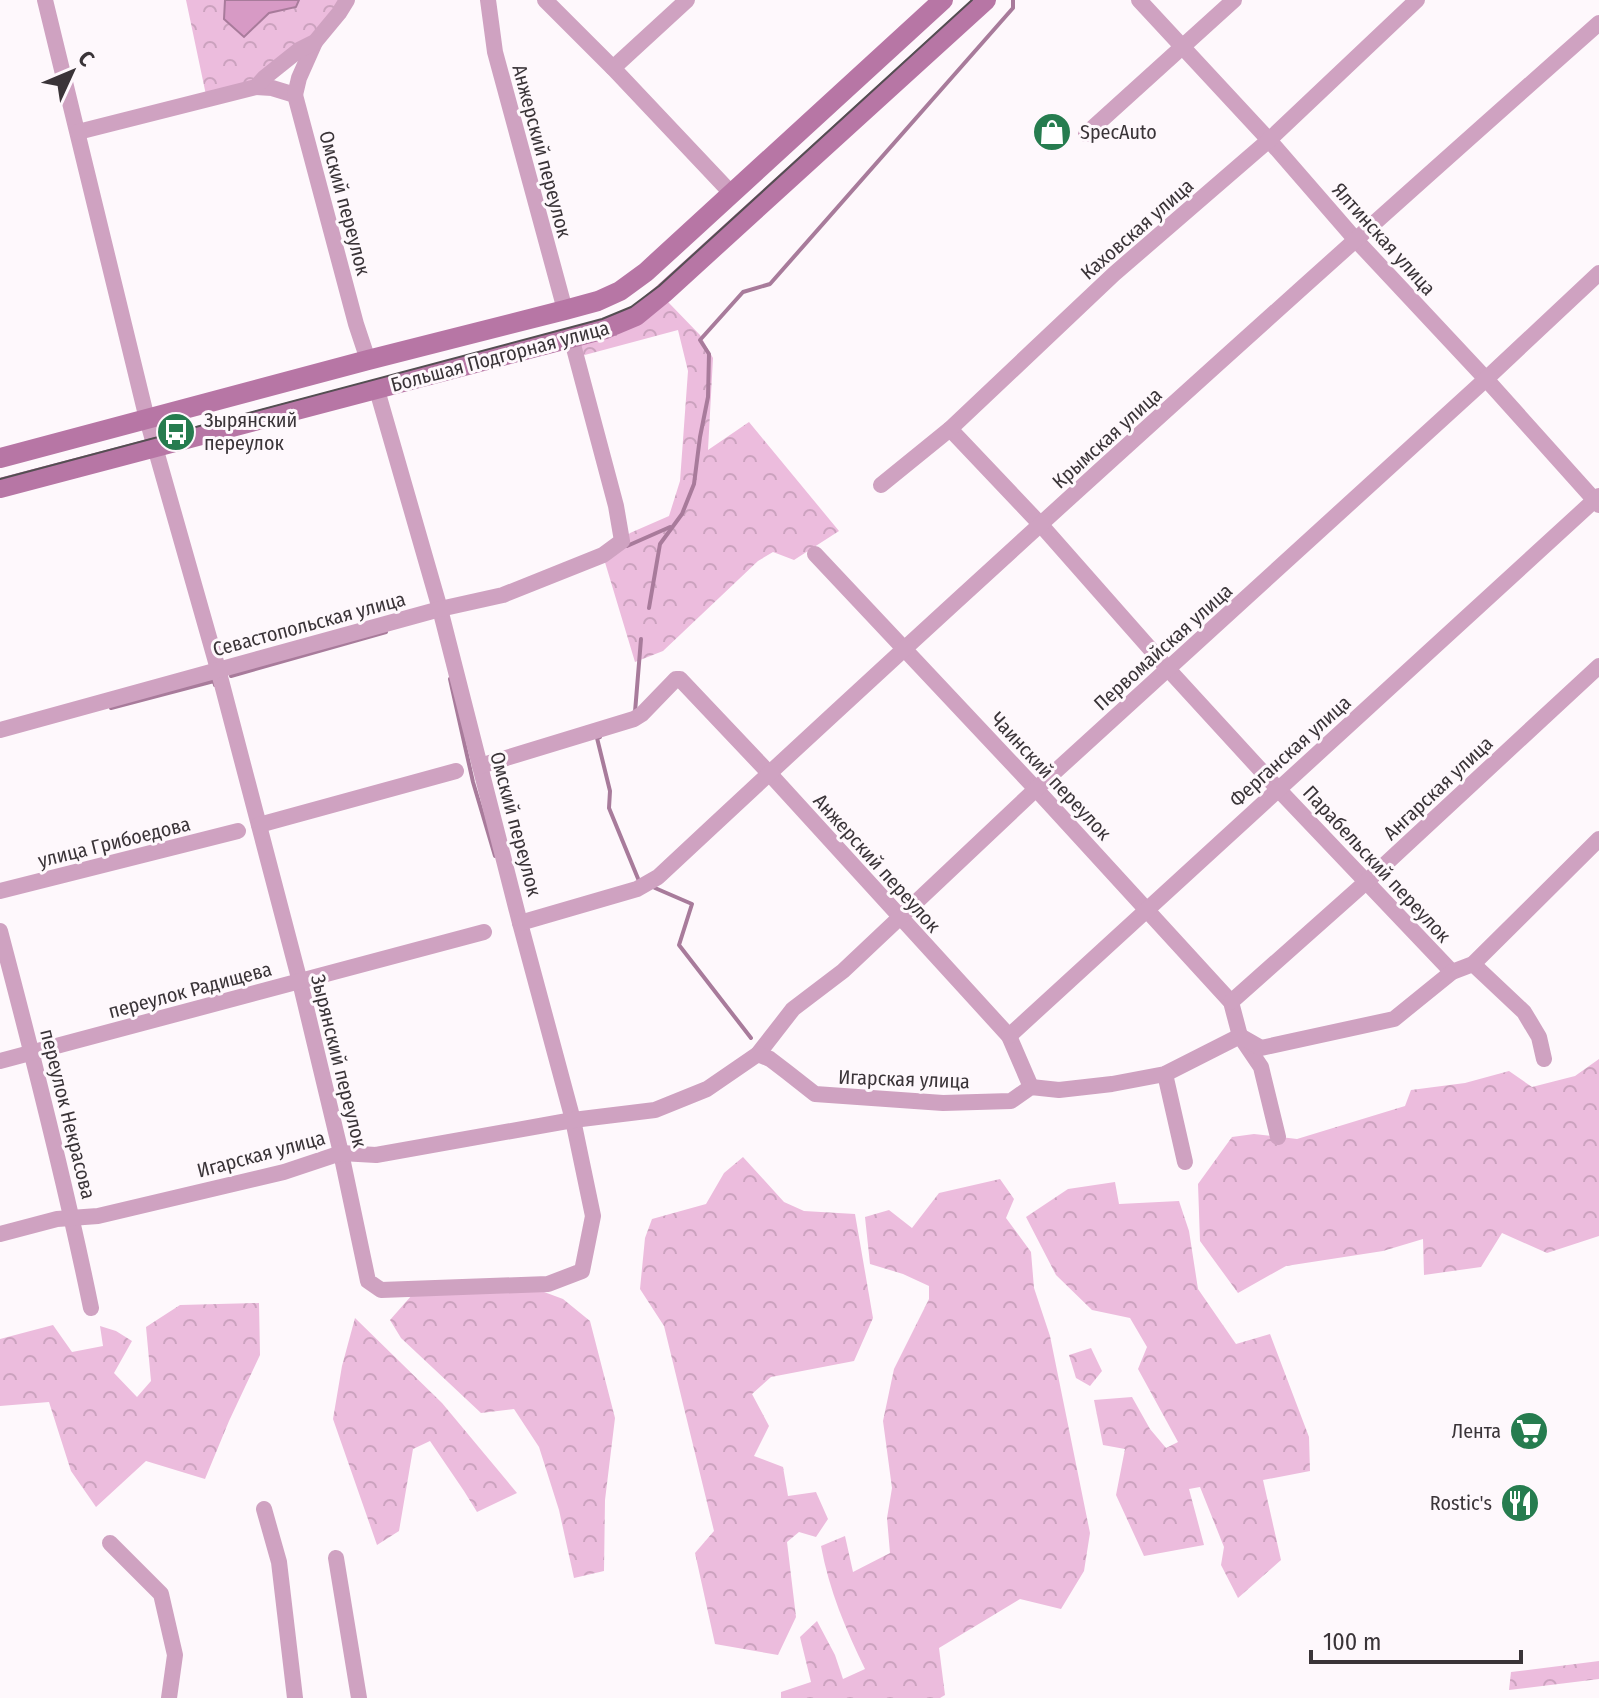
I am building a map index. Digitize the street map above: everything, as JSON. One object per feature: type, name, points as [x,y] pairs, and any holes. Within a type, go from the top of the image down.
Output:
[{"type":"main road","name":"Большая Подгорная улица","points":[[0,458],[565,310],[620,291],[646,272],[943,0]]},
{"type":"main road","name":"Большая Подгорная улица","points":[[0,488],[605,329],[636,316],[986,0]]},
{"type":"street","name":"Зырянский переулок","points":[[45,0],[147,419],[218,669],[300,982],[368,1281],[381,1290]]},
{"type":"street","points":[[78,132],[256,87],[295,95],[303,67],[315,42],[347,0]]},
{"type":"street","name":"Анжерский переулок","points":[[488,0],[495,52],[565,310]]},
{"type":"street","points":[[545,0],[732,194]]},
{"type":"street","points":[[613,68],[687,0]]},
{"type":"street","name":"Ялтинская улица","points":[[1139,0],[1597,500]]},
{"type":"street","points":[[1086,134],[1234,0]]},
{"type":"street","name":"Каховская улица","points":[[881,485],[950,429],[1114,274],[1269,140],[1417,0]]},
{"type":"street","name":"Крымская улица","points":[[520,923],[645,885],[658,877],[1355,239],[1599,23]]},
{"type":"street","points":[[256,87],[299,50],[315,42]]},
{"type":"street","name":"Омский переулок","points":[[295,95],[368,360]]},
{"type":"street","name":"Первомайская улица","points":[[758,1054],[793,1009],[843,971],[1036,789],[1599,273]]},
{"type":"street","name":"Севастопольская улица","points":[[0,730],[440,609],[503,595],[603,555],[622,541],[616,506],[571,337]]},
{"type":"street","name":"Омский переулок","points":[[377,390],[440,609],[573,1120],[593,1216],[582,1271],[548,1284],[381,1290]]},
{"type":"street","name":"Парабельский переулок","points":[[950,429],[1041,525],[1278,789],[1452,972]]},
{"type":"street","name":"Ферганская улица","points":[[1009,1036],[1597,500]]},
{"type":"street","name":"Чаинский переулок","points":[[815,554],[1231,1002],[1240,1036],[1261,1067],[1278,1137]]},
{"type":"street","name":"Ангарская улица","points":[[1231,1002],[1366,882],[1599,666]]},
{"type":"street","name":"Анжерский переулок","points":[[480,766],[634,719],[676,679],[683,682],[1009,1036],[1031,1087]]},
{"type":"street","points":[[259,825],[456,771]]},
{"type":"street","name":"улица Грибоедова","points":[[0,891],[238,831]]},
{"type":"street","points":[[1240,1036],[1261,1048],[1394,1019],[1452,972],[1473,964],[1599,839]]},
{"type":"street","name":"переулок Некрасова","points":[[0,931],[73,1219],[91,1308]]},
{"type":"street","name":"переулок Радищева","points":[[0,1061],[484,932]]},
{"type":"street","points":[[1473,964],[1524,1012],[1539,1037],[1544,1059]]},
{"type":"street","name":"Игарская улица","points":[[0,1234],[57,1219],[98,1216],[269,1176],[341,1153],[376,1155],[573,1120],[655,1110],[707,1089],[758,1054],[779,1065],[815,1094],[957,1103],[1011,1101],[1031,1087],[1059,1090],[1165,1074],[1240,1036]]},
{"type":"street","points":[[1165,1074],[1185,1162]]},
{"type":"street","points":[[264,1509],[279,1562],[295,1698]]},
{"type":"street","points":[[110,1543],[161,1594],[175,1655],[169,1698]]},
{"type":"street","points":[[336,1558],[359,1698]]},
{"type":"green space","points":[[186,0],[225,0],[224,19],[296,7],[299,0],[341,0],[312,35],[252,83],[206,95]]},
{"type":"green space","points":[[668,302],[700,335],[713,358],[708,450],[749,422],[839,531],[794,560],[773,552],[758,561],[663,651],[635,662],[604,559],[630,533],[669,516],[680,481],[688,371],[678,330],[581,356],[577,340]]},
{"type":"green space","points":[[1599,1059],[1599,1236],[1547,1253],[1502,1233],[1481,1267],[1424,1275],[1423,1239],[1383,1251],[1286,1266],[1238,1293],[1200,1241],[1198,1184],[1232,1137],[1254,1134],[1297,1139],[1405,1106],[1411,1090],[1465,1083],[1509,1071],[1532,1087],[1575,1076]]},
{"type":"green space","points":[[743,1157],[784,1202],[804,1211],[855,1214],[873,1318],[854,1361],[771,1377],[752,1394],[769,1426],[754,1456],[783,1467],[788,1496],[816,1492],[828,1519],[816,1537],[799,1532],[787,1542],[796,1617],[778,1655],[715,1644],[695,1553],[714,1531],[664,1326],[640,1289],[645,1238],[652,1219],[706,1204],[724,1173]]},
{"type":"green space","points":[[1000,1179],[1014,1199],[1006,1218],[1031,1252],[1034,1288],[1050,1336],[1090,1533],[1084,1571],[1061,1609],[1020,1599],[939,1648],[945,1695],[940,1698],[781,1698],[781,1692],[811,1682],[800,1637],[817,1621],[835,1655],[843,1679],[865,1669],[839,1609],[821,1546],[845,1536],[853,1572],[890,1553],[887,1518],[892,1488],[883,1421],[894,1369],[929,1299],[929,1286],[870,1264],[865,1217],[889,1210],[912,1228],[939,1193]]},
{"type":"green space","points":[[1115,1182],[1119,1204],[1179,1201],[1189,1231],[1198,1289],[1236,1344],[1270,1334],[1309,1437],[1310,1471],[1263,1480],[1281,1560],[1238,1598],[1221,1565],[1224,1547],[1200,1487],[1189,1489],[1204,1545],[1144,1556],[1116,1495],[1125,1449],[1103,1445],[1094,1400],[1132,1397],[1150,1429],[1166,1448],[1178,1442],[1138,1369],[1147,1347],[1130,1318],[1092,1310],[1056,1275],[1026,1217],[1068,1189]]},
{"type":"green space","points":[[536,1289],[563,1299],[590,1321],[615,1418],[605,1500],[604,1571],[574,1578],[559,1510],[539,1447],[514,1409],[481,1413],[401,1338],[390,1320],[412,1295]]},
{"type":"green space","points":[[259,1303],[260,1355],[205,1479],[146,1461],[96,1507],[71,1471],[49,1402],[0,1406],[0,1339],[53,1325],[72,1352],[103,1346],[100,1326],[116,1331],[132,1341],[114,1373],[137,1397],[151,1381],[146,1327],[180,1305]]},
{"type":"green space","points":[[355,1318],[442,1403],[517,1493],[477,1512],[430,1441],[413,1449],[399,1531],[377,1545],[333,1419],[342,1366]]},
{"type":"green space","points":[[1091,1348],[1102,1371],[1090,1386],[1076,1378],[1069,1355]]},
{"type":"green space","points":[[1599,1661],[1599,1679],[1509,1690],[1511,1672]]},
{"type":"shaded area","points":[[225,0],[299,0],[296,7],[269,13],[244,37],[224,19]]},
{"type":"waterway","points":[[649,608],[660,544],[682,514],[694,484],[708,397],[709,354],[700,340],[743,292],[770,284],[1013,8],[1013,0]]},
{"type":"waterway","points":[[627,546],[670,527]]},
{"type":"waterway","points":[[231,676],[386,632]]},
{"type":"waterway","points":[[635,712],[641,639]]},
{"type":"waterway","points":[[450,679],[473,782],[495,856]]},
{"type":"waterway","points":[[111,708],[214,681],[215,685]]},
{"type":"waterway","points":[[600,737],[597,738],[610,791],[609,808],[639,881]]},
{"type":"waterway","points":[[655,888],[692,904],[679,945],[751,1038]]},
{"type":"tram line","points":[[0,479],[602,319],[631,307],[659,286],[972,0]]},
{"type":"place","name":"SpecAuto","points":[[1052,132]]},
{"type":"place","name":"Зырянский переулок","points":[[176,432]]},
{"type":"place","name":"Лента","points":[[1529,1431]]},
{"type":"place","name":"Rostic's","points":[[1520,1503]]}]
